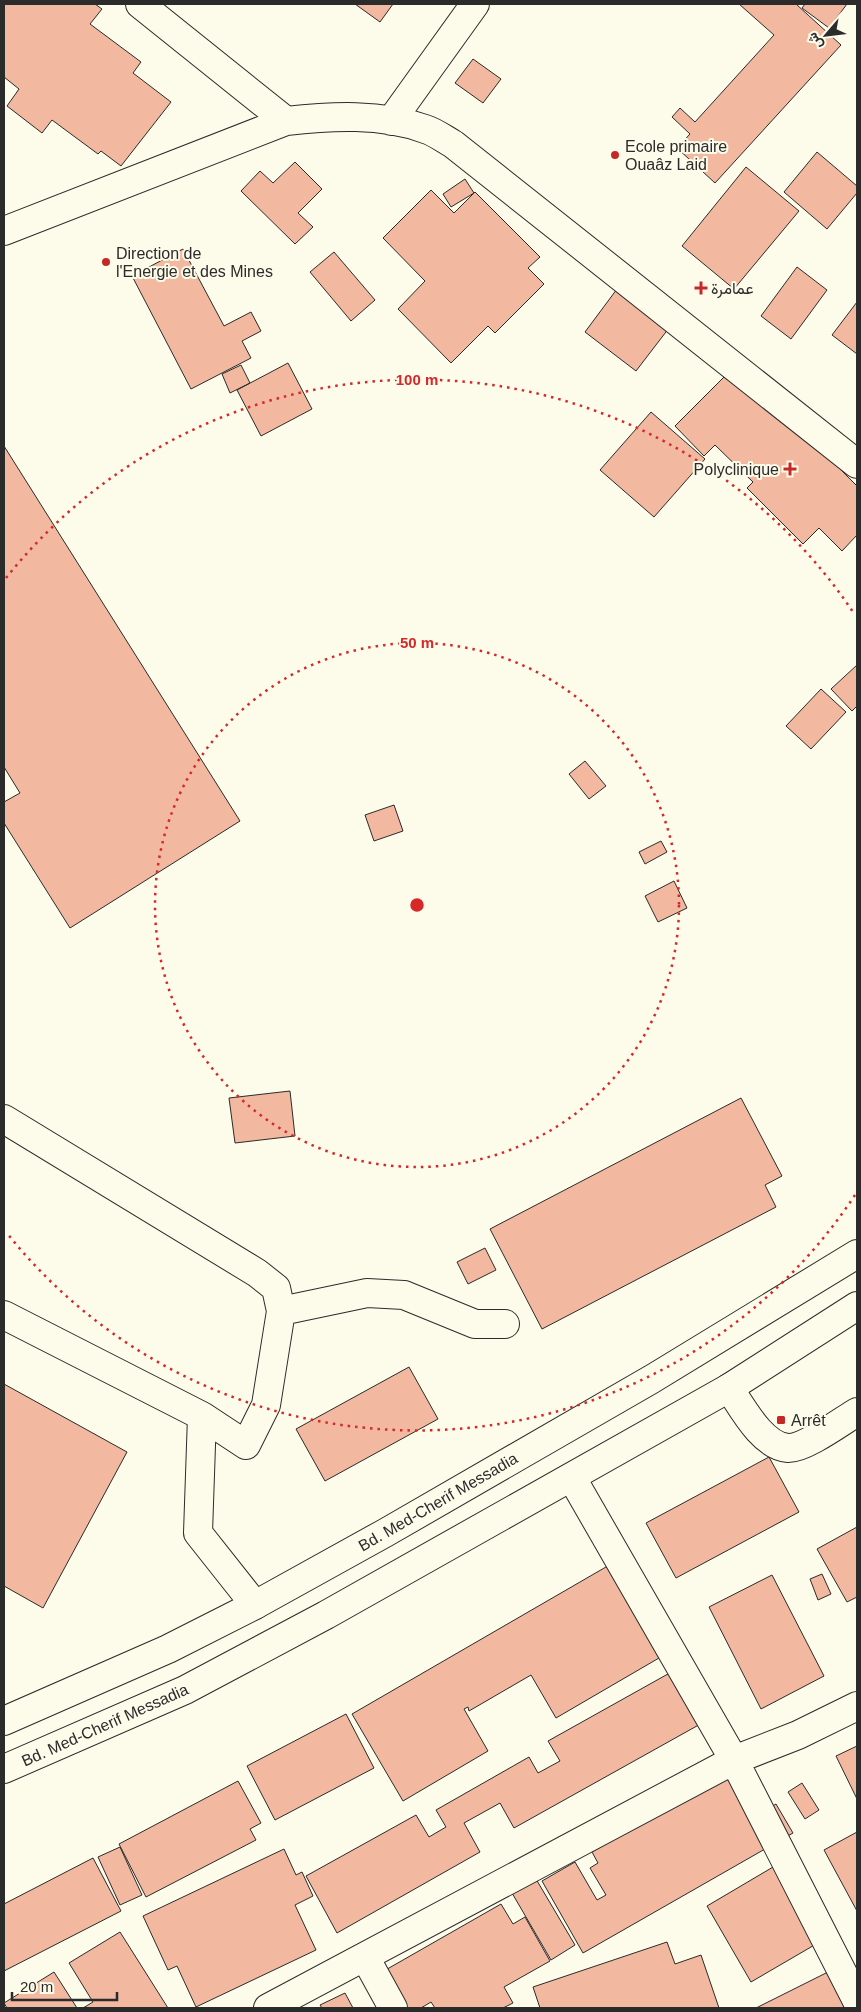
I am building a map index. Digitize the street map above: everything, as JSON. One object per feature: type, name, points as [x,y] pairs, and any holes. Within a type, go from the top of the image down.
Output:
[{"type":"main road","points":[[140,4],[286,121]]},
{"type":"main road","points":[[391,121],[475,4]]},
{"type":"main road","points":[[4,231],[286,121],[325,116],[357,117],[391,121],[426,129],[453,144],[857,464]]},
{"type":"main road","points":[[4,1120],[257,1273],[276,1288],[282,1311],[266,1405],[246,1445],[202,1416],[4,1315]]},
{"type":"main road","name":"Bd. Med-Cherif Messadia","points":[[4,1721],[168,1649],[254,1605],[385,1533],[652,1379],[857,1254]]},
{"type":"main road","points":[[282,1311],[367,1293],[404,1295],[475,1324],[505,1324]]},
{"type":"main road","name":"Bd. Med-Cherif Messadia","points":[[4,1770],[185,1690],[326,1615],[729,1388],[857,1306]]},
{"type":"main road","points":[[729,1388],[755,1426],[768,1438],[787,1448],[798,1446],[857,1412]]},
{"type":"main road","points":[[202,1416],[198,1533],[254,1605]]},
{"type":"main road","points":[[572,1478],[734,1760],[857,2001]]},
{"type":"main road","points":[[268,2008],[734,1760],[798,1734],[857,1706]]},
{"type":"main road","points":[[365,1957],[393,2008]]},
{"type":"building","points":[[4,4],[95,4],[102,9],[90,24],[141,62],[133,73],[171,102],[121,166],[101,151],[98,154],[52,120],[42,133],[7,106],[19,89],[4,77]]},
{"type":"building","points":[[355,4],[393,4],[380,22]]},
{"type":"building","points":[[739,4],[796,4],[841,45],[715,183],[677,148],[690,134],[672,117],[680,108],[695,122],[774,35]]},
{"type":"building","points":[[805,4],[847,4],[829,28],[802,8]]},
{"type":"building","points":[[473,59],[501,79],[483,103],[455,83]]},
{"type":"building","points":[[817,152],[857,186],[857,193],[827,229],[784,192]]},
{"type":"building","points":[[295,162],[322,189],[298,213],[313,227],[295,244],[241,191],[260,171],[273,183]]},
{"type":"building","points":[[746,167],[799,211],[734,289],[682,246]]},
{"type":"building","points":[[465,179],[474,193],[451,207],[443,194]]},
{"type":"building","points":[[431,190],[454,213],[475,192],[540,257],[528,268],[544,284],[495,333],[488,326],[451,363],[398,309],[425,281],[383,238]]},
{"type":"building","points":[[183,249],[224,326],[251,312],[261,331],[242,341],[251,358],[191,389],[132,276]]},
{"type":"building","points":[[334,252],[375,300],[351,321],[310,272]]},
{"type":"building","points":[[797,267],[827,290],[791,339],[761,316]]},
{"type":"building","points":[[617,289],[669,328],[636,371],[585,332]]},
{"type":"building","points":[[857,302],[857,354],[832,335]]},
{"type":"building","name":"Polyclinique","points":[[740,361],[809,438],[857,486],[857,535],[842,551],[819,528],[803,544],[747,488],[753,482],[715,445],[704,456],[675,426]]},
{"type":"building","points":[[288,363],[312,409],[261,436],[237,390]]},
{"type":"building","points":[[241,365],[250,383],[230,393],[222,374]]},
{"type":"building","points":[[651,412],[705,459],[654,517],[600,470]]},
{"type":"building","points":[[4,446],[240,821],[70,928],[4,823],[4,802],[20,793],[4,767]]},
{"type":"building","points":[[857,665],[857,706],[852,711],[831,689]]},
{"type":"building","points":[[821,689],[846,712],[811,749],[786,726]]},
{"type":"building","points":[[585,761],[606,786],[589,799],[569,774]]},
{"type":"building","points":[[394,805],[403,831],[374,841],[365,815]]},
{"type":"building","points":[[661,841],[667,852],[645,864],[639,852]]},
{"type":"building","points":[[674,881],[687,908],[658,922],[645,896]]},
{"type":"building","points":[[290,1091],[295,1136],[235,1143],[229,1098]]},
{"type":"building","points":[[741,1098],[782,1176],[765,1185],[776,1207],[542,1329],[490,1229]]},
{"type":"building","points":[[485,1248],[496,1270],[468,1284],[457,1262]]},
{"type":"building","points":[[409,1367],[438,1419],[325,1481],[296,1429]]},
{"type":"building","points":[[4,1384],[127,1452],[43,1608],[4,1586]]},
{"type":"building","points":[[769,1457],[799,1512],[676,1578],[646,1523]]},
{"type":"building","points":[[857,1527],[857,1597],[847,1602],[817,1549]]},
{"type":"building","points":[[618,1560],[671,1651],[556,1718],[531,1675],[469,1711],[468,1707],[464,1709],[488,1751],[403,1801],[352,1714]]},
{"type":"building","points":[[822,1574],[831,1594],[818,1600],[810,1579]]},
{"type":"building","points":[[772,1575],[824,1676],[761,1709],[709,1607]]},
{"type":"building","points":[[675,1670],[704,1722],[514,1828],[500,1803],[464,1823],[480,1852],[337,1933],[306,1876],[416,1815],[429,1837],[446,1827],[436,1810],[529,1757],[538,1773],[560,1761],[548,1741]]},
{"type":"building","points":[[346,1714],[374,1768],[275,1820],[247,1766]]},
{"type":"building","points":[[857,1746],[857,1799],[836,1756]]},
{"type":"building","points":[[743,1766],[767,1809],[776,1804],[793,1833],[583,1953],[542,1881],[575,1862],[597,1900],[606,1895],[590,1868],[598,1863],[592,1852]]},
{"type":"building","points":[[238,1781],[261,1823],[250,1829],[256,1840],[146,1897],[119,1844]]},
{"type":"building","points":[[802,1783],[819,1810],[805,1819],[788,1792]]},
{"type":"building","points":[[857,1832],[857,1911],[824,1850]]},
{"type":"building","points":[[120,1847],[142,1895],[120,1905],[98,1857]]},
{"type":"building","points":[[284,1849],[296,1875],[302,1872],[313,1896],[295,1905],[316,1950],[196,2007],[177,1966],[168,1970],[143,1916]]},
{"type":"building","points":[[790,1857],[835,1933],[751,1982],[707,1906]]},
{"type":"building","points":[[93,1858],[121,1911],[4,1971],[4,1904]]},
{"type":"building","points":[[536,1879],[575,1945],[551,1960],[512,1893]]},
{"type":"building","points":[[501,1904],[513,1924],[525,1917],[550,1961],[504,1987],[513,2003],[503,2008],[435,2008],[431,2002],[421,2008],[403,2008],[382,1972]]},
{"type":"building","points":[[120,1932],[168,2008],[83,2008],[93,2002],[69,1963]]},
{"type":"building","points":[[667,1942],[675,1964],[701,1955],[719,2008],[540,2008],[533,1987]]},
{"type":"building","points":[[54,1972],[77,2008],[7,2008],[4,2003]]},
{"type":"building","points":[[828,1972],[846,2008],[756,2008]]},
{"type":"building","points":[[345,1993],[353,2008],[322,2008],[320,2005]]},
{"type":"place","name":"Ecole primaire Ouaâz Laid","points":[[615,155]]},
{"type":"place","name":"Direction de l'Energie et des Mines","points":[[106,262]]},
{"type":"place","name":"عمامرة","points":[[701,288]]},
{"type":"place","name":"Polyclinique","points":[[790,469]]},
{"type":"place","name":"Arrêt","points":[[781,1420]]}]
